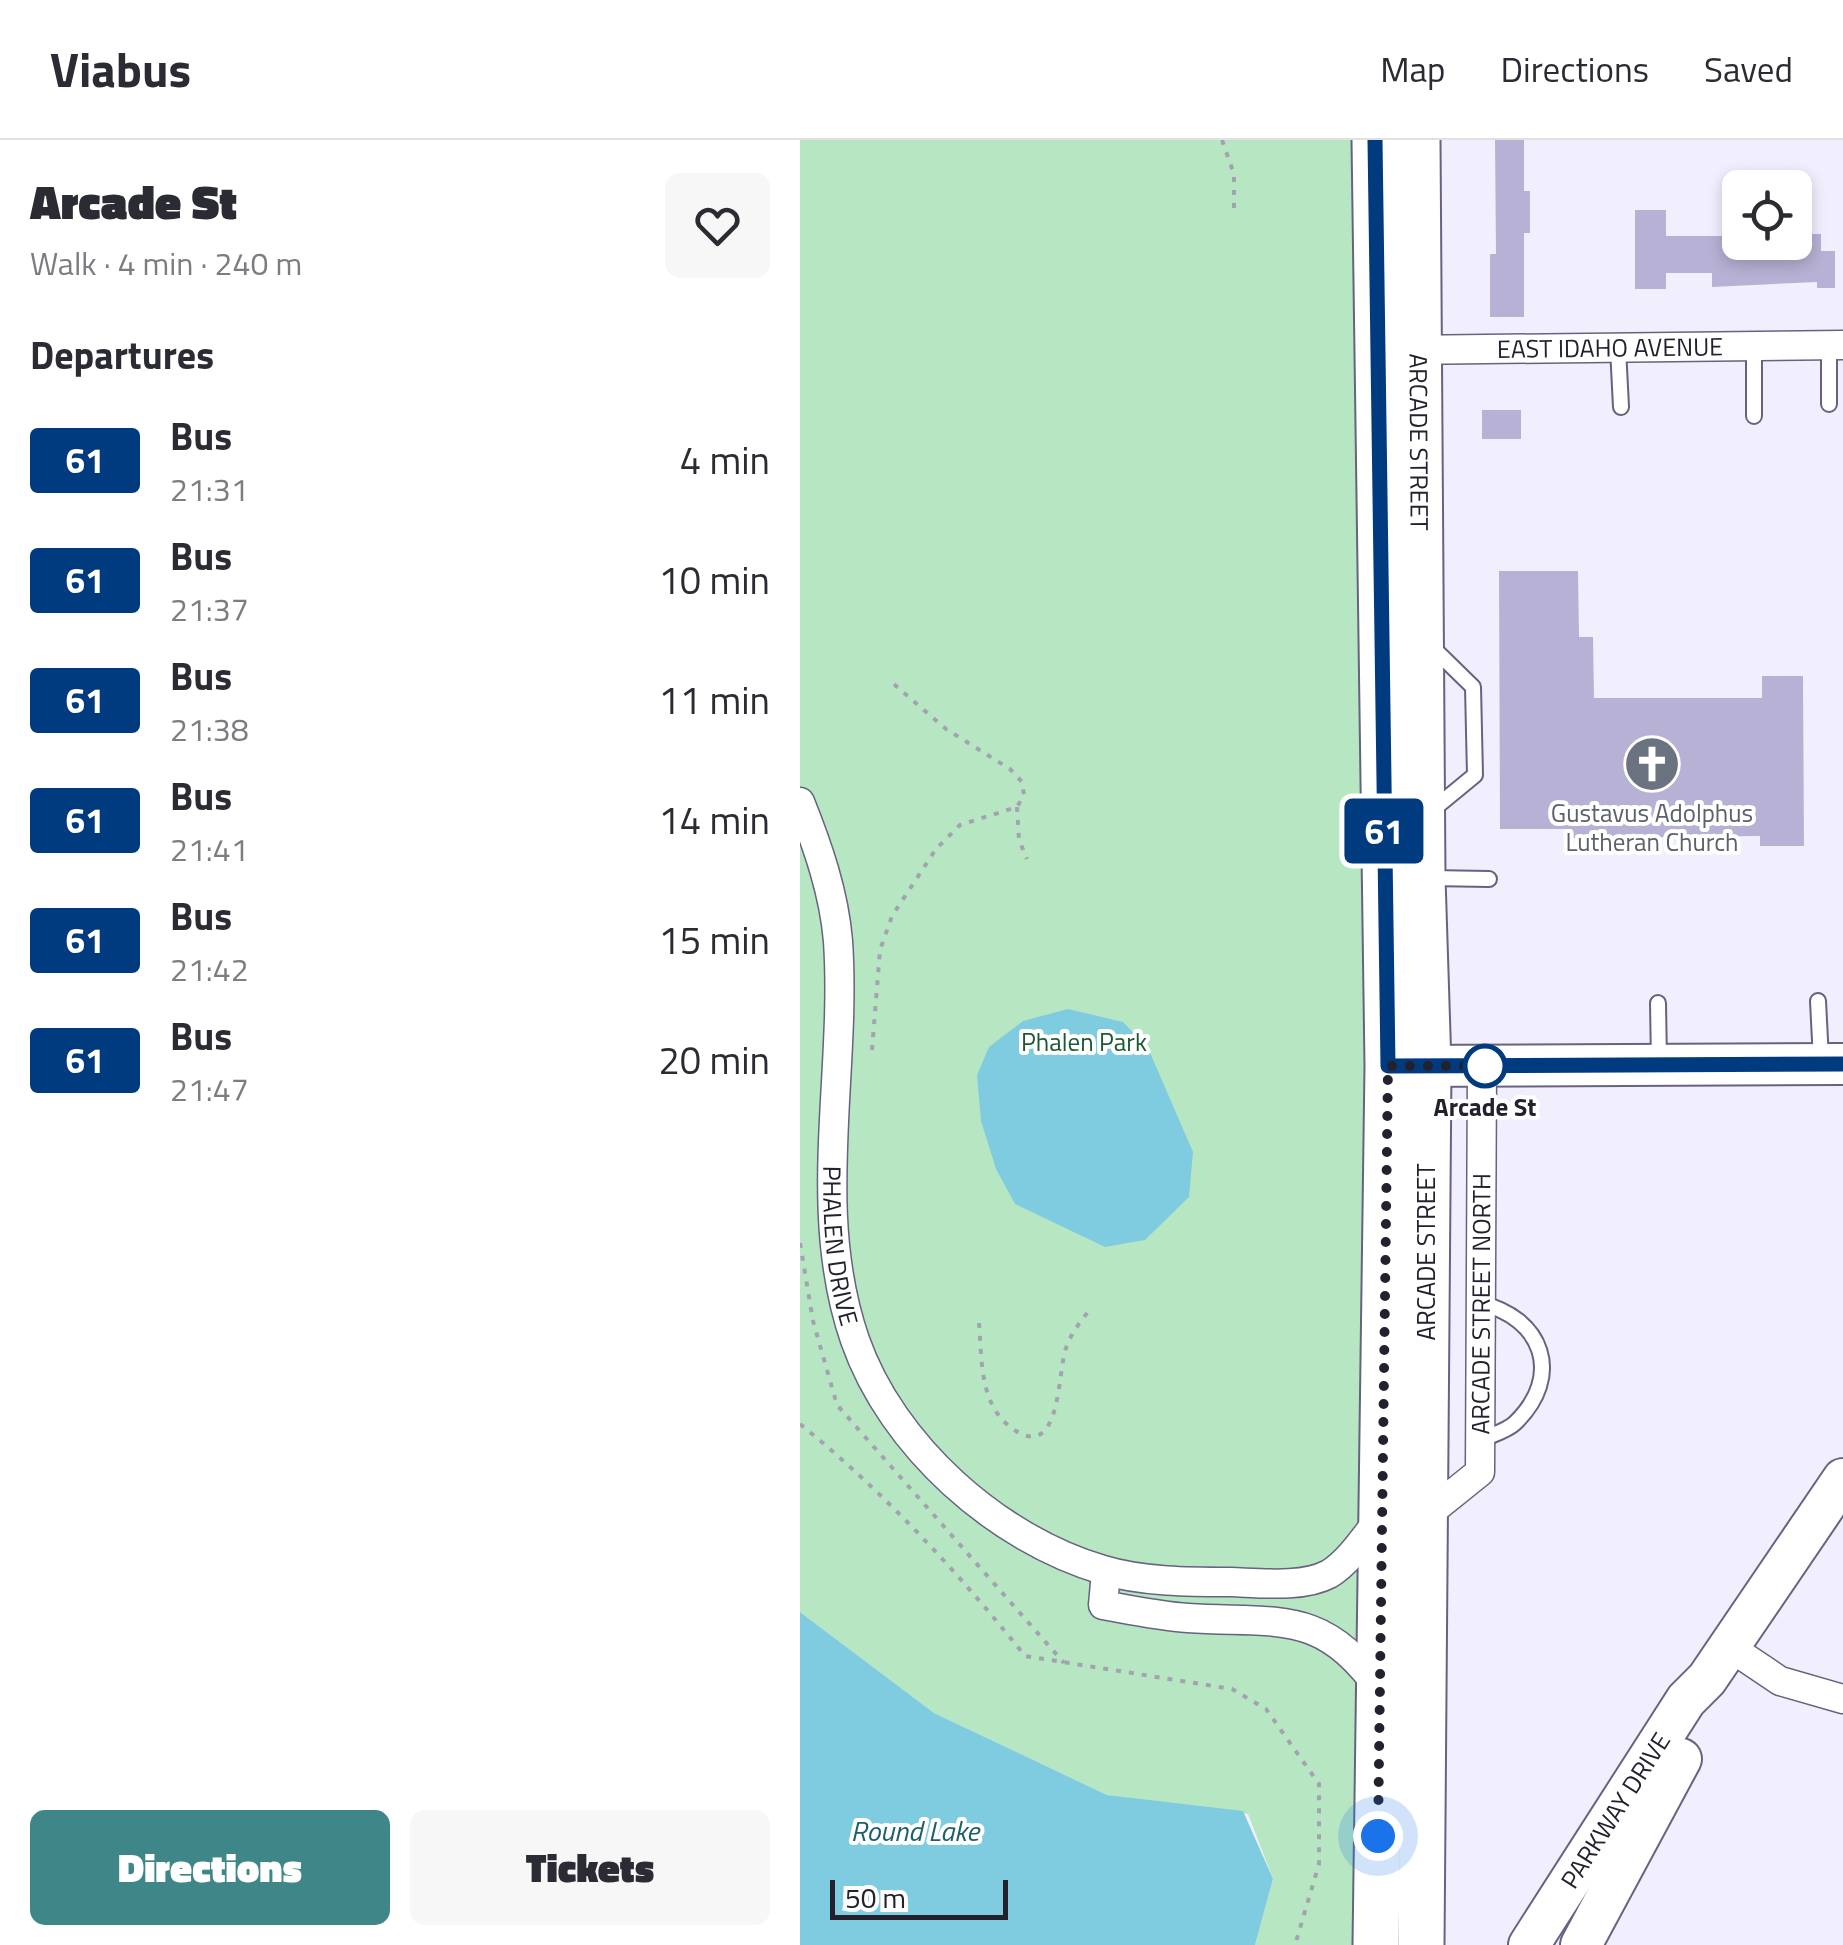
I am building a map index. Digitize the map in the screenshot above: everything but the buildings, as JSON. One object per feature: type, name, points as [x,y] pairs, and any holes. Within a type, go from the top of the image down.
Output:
[{"type":"main road","name":"ARCADE STREET","points":[[1375,140],[1420,636],[1422,878],[1408,1066]]},
{"type":"main road","name":"ARCADE STREET","points":[[1416,140],[1397,350],[1408,1066],[1403,1517],[1421,1945]]},
{"type":"main road","name":"ARCADE STREET","points":[[1376,1945],[1380,1690],[1403,1517]]},
{"type":"main road","points":[[1422,1898],[1444,1945]]},
{"type":"street","name":"EAST IDAHO AVENUE","points":[[1397,350],[1836,345]]},
{"type":"street","name":"PHALEN DRIVE","points":[[800,802],[822,854],[838,939],[834,1250],[856,1343],[890,1408],[935,1462],[984,1510],[1055,1553],[1106,1572],[1265,1583],[1328,1574],[1403,1517]]},
{"type":"street","points":[[1408,1066],[1832,1064]]},
{"type":"street","name":"ARCADE STREET NORTH","points":[[1403,1517],[1480,1472],[1482,1066]]},
{"type":"street","name":"PARKWAY DRIVE","points":[[1530,1945],[1686,1700],[1832,1503]]},
{"type":"street","points":[[1106,1572],[1103,1606],[1188,1618],[1295,1624],[1338,1641],[1380,1690]]},
{"type":"street","points":[[1216,1582],[1216,1617]]},
{"type":"street","points":[[1264,1620],[1265,1583]]},
{"type":"street","points":[[1717,1663],[1843,1699]]},
{"type":"street","name":"PARKWAY DRIVE","points":[[1581,1945],[1709,1710],[1717,1663]]},
{"type":"lane","points":[[1829,404],[1836,345]]},
{"type":"lane","points":[[1754,346],[1754,416]]},
{"type":"lane","points":[[1618,348],[1621,407]]},
{"type":"lane","points":[[1422,878],[1489,879]]},
{"type":"lane","points":[[1818,1001],[1832,1064]]},
{"type":"lane","points":[[1658,1003],[1659,1066]]},
{"type":"lane","points":[[1479,1303],[1508,1310],[1532,1332],[1542,1364],[1540,1392],[1514,1426],[1480,1440]]},
{"type":"path","points":[[1222,140],[1234,174],[1234,211]]},
{"type":"path","points":[[888,680],[946,729],[1010,768],[1022,782],[1019,840],[1027,859]]},
{"type":"path","points":[[872,1050],[880,950],[892,916],[936,849],[960,825],[1018,807]]},
{"type":"path","points":[[980,1323],[983,1380],[996,1408],[1008,1426],[1027,1434],[1041,1434],[1050,1425],[1056,1408],[1064,1350],[1091,1308]]},
{"type":"path","points":[[800,1424],[906,1522],[964,1582],[1025,1656],[1232,1689],[1266,1709],[1319,1784],[1319,1864],[1296,1945]]},
{"type":"green space","name":"Phalen Park","points":[[800,140],[1360,140],[1369,1050],[1352,1945],[1255,1945],[1273,1879],[1248,1814],[1107,1795],[934,1713],[800,1612]]},
{"type":"water","points":[[1068,1009],[1123,1022],[1148,1048],[1193,1152],[1189,1197],[1145,1240],[1105,1247],[1015,1204],[996,1169],[981,1121],[977,1075],[989,1047],[1023,1021]]},
{"type":"water","name":"Round Lake","points":[[800,1612],[934,1713],[1107,1795],[1243,1811],[1273,1879],[1255,1945],[800,1945]]},
{"type":"bus line","name":"61","points":[[1375,140],[1388,1066],[1843,1064]]},
{"type":"place","name":"Gustavus Adolphus Lutheran Church","points":[[1652,764]]},
{"type":"place","name":"Arcade St","points":[[1485,1066]]},
{"type":"route","points":[[1378,1836],[1388,1066],[1485,1066]]}]
